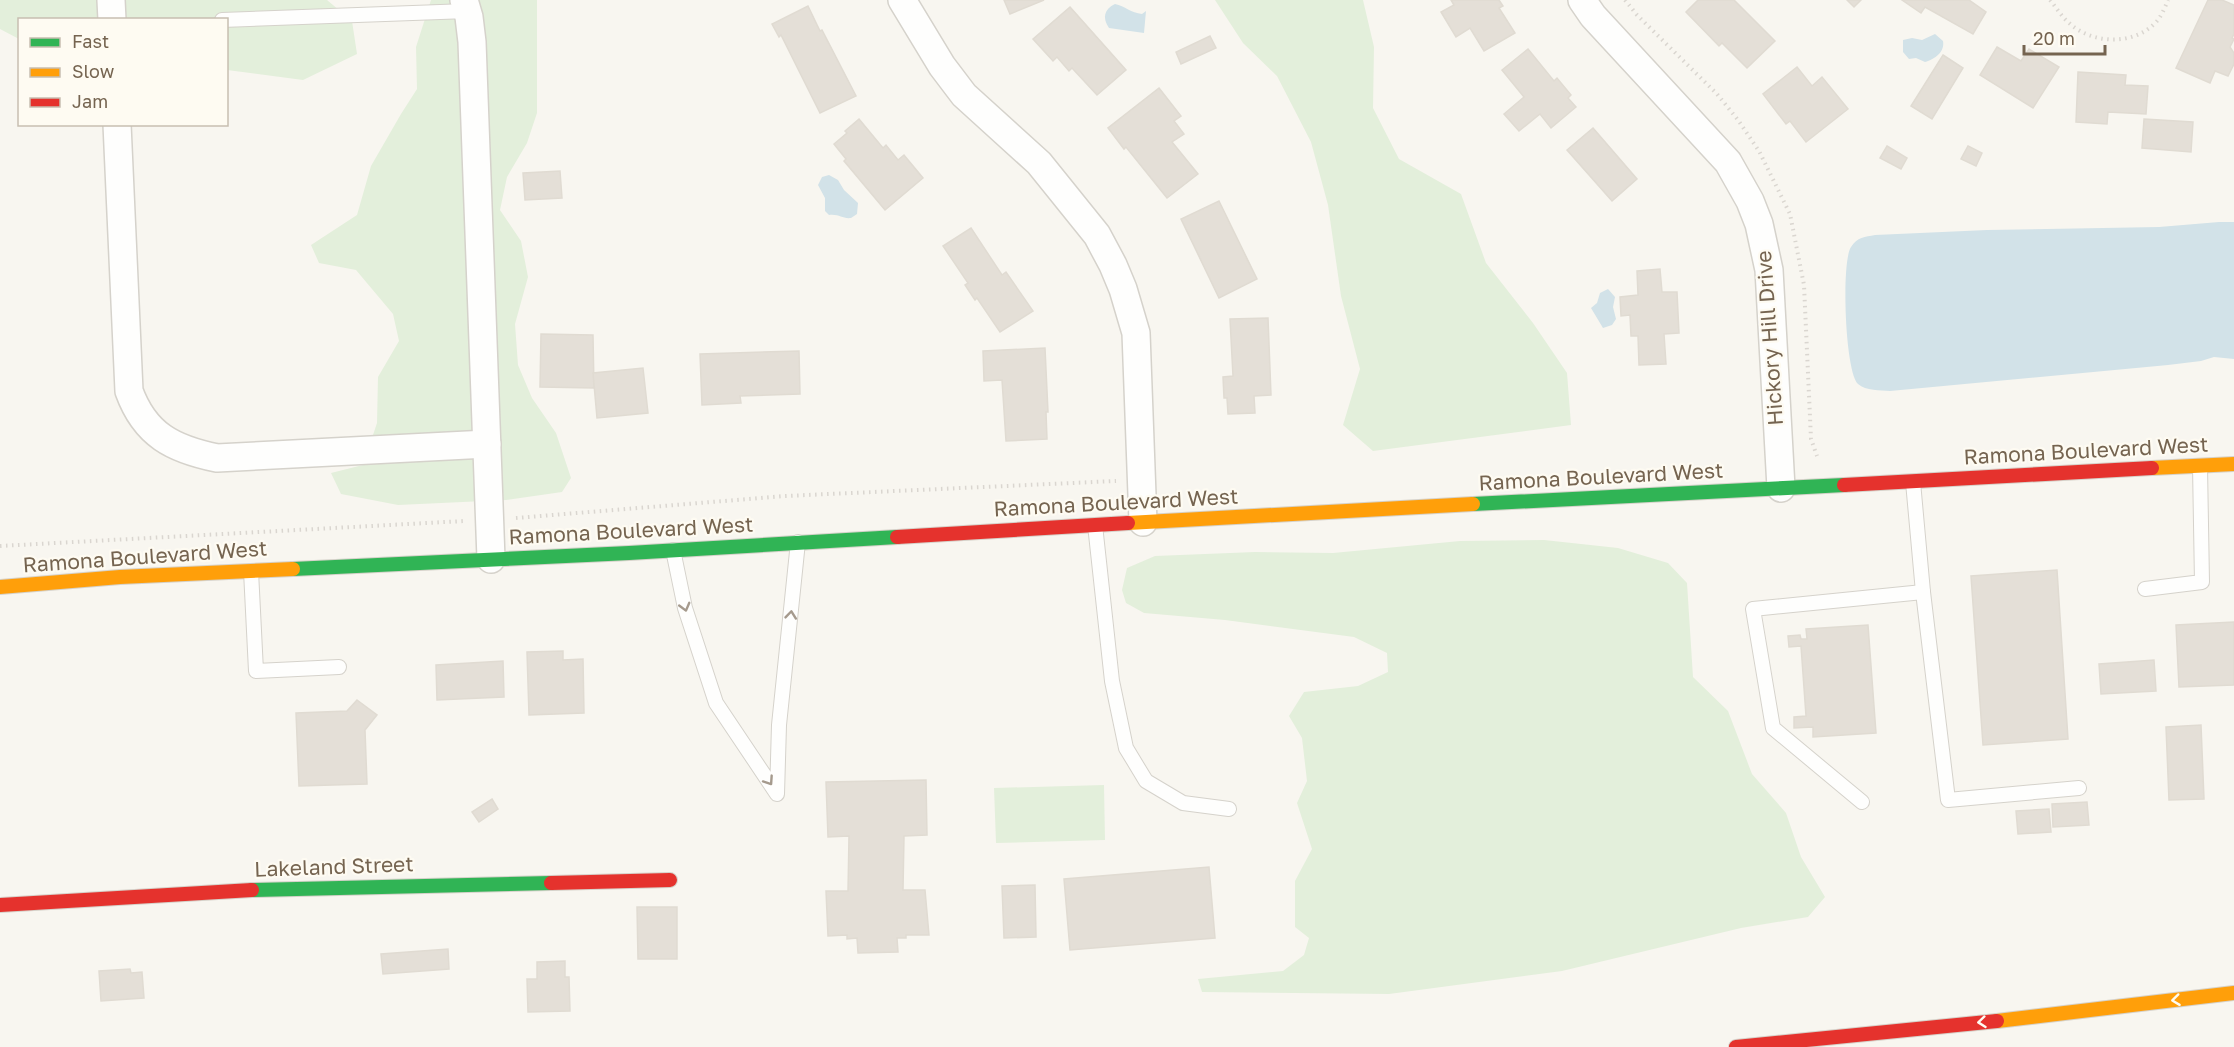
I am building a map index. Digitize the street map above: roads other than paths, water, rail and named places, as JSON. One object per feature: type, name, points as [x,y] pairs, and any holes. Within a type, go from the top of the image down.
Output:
[{"type":"main road","name":"Ramona Boulevard West","points":[[0,587],[120,577],[673,550],[1143,522],[2234,464]]},
{"type":"main road","name":"Lakeland Street","points":[[0,904],[253,890],[670,880]]},
{"type":"main road","points":[[1736,1047],[2016,1019],[2234,993]]},
{"type":"street","points":[[111,0],[112,18]]},
{"type":"street","points":[[902,0],[942,66],[964,95],[1039,163],[1097,235],[1113,265],[1136,333],[1143,522]]},
{"type":"street","name":"Hickory Hill Drive","points":[[1582,0],[1593,16],[1728,162],[1750,201],[1759,224],[1769,270],[1781,488]]},
{"type":"street","points":[[466,5],[472,42],[491,559]]},
{"type":"street","points":[[117,126],[129,391],[135,406],[145,420],[166,442],[192,453],[217,458],[487,444]]},
{"type":"lane","points":[[228,20],[466,5]]},
{"type":"lane","points":[[2145,589],[2202,582],[2200,466]]},
{"type":"lane","points":[[1913,482],[1923,592],[1948,800],[2079,788]]},
{"type":"lane","points":[[1095,525],[1112,681],[1126,748],[1146,781],[1174,798],[1183,803],[1228,809]]},
{"type":"lane","points":[[673,550],[685,608],[716,703],[777,794],[779,725],[798,542]]},
{"type":"lane","points":[[251,571],[256,671],[339,668]]},
{"type":"lane","points":[[1862,802],[1773,728],[1753,609],[1923,592]]}]
